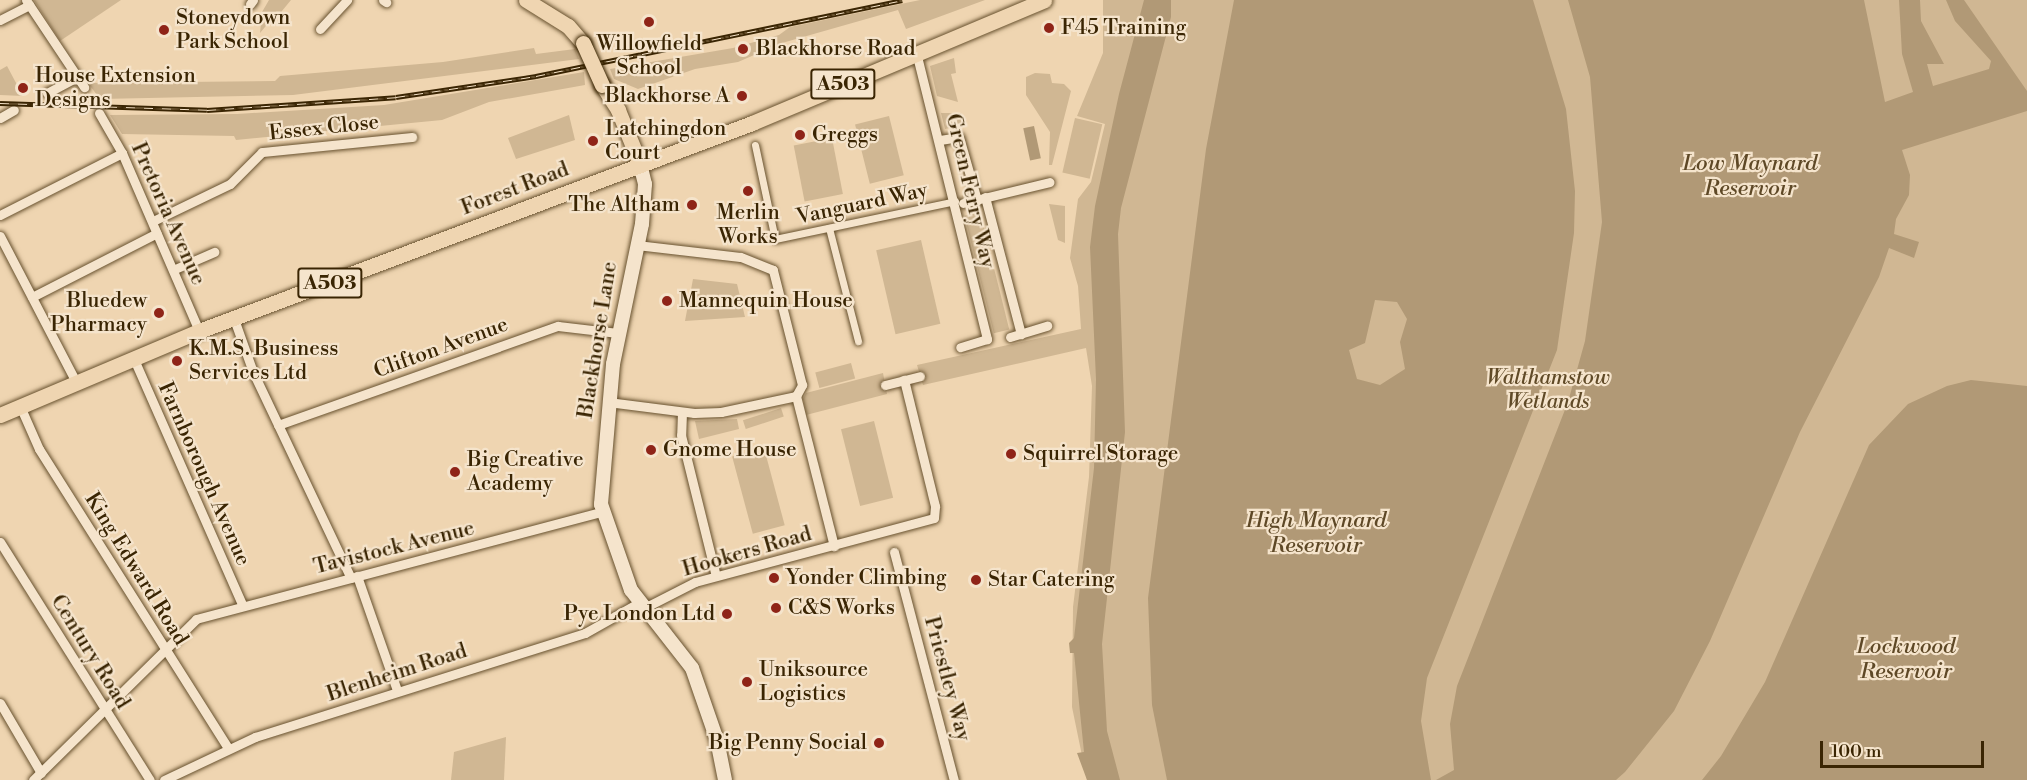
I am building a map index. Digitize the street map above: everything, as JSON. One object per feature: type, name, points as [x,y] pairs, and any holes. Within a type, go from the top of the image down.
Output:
[{"type":"main road","points":[[526,0],[568,26],[583,43],[602,85],[618,110],[640,164]]},
{"type":"main road","name":"Forest Road","points":[[0,415],[199,331],[752,123],[1044,0]]},
{"type":"main road","name":"Blackhorse Lane","points":[[640,164],[645,188],[637,245],[618,333],[608,402],[602,457],[602,512],[618,561],[643,604],[692,668],[717,740],[725,780]]},
{"type":"street","points":[[320,29],[347,0]]},
{"type":"street","points":[[0,20],[27,3],[84,87]]},
{"type":"street","name":"Green Ferry Way","points":[[916,52],[959,202],[987,339],[960,347]]},
{"type":"street","points":[[47,93],[77,77]]},
{"type":"street","points":[[0,118],[14,110]]},
{"type":"street","name":"Pretoria Avenue","points":[[99,113],[122,153],[175,269],[199,331]]},
{"type":"street","name":"Essex Close","points":[[153,221],[230,184],[262,152],[412,137]]},
{"type":"street","points":[[940,140],[959,137],[981,198],[1021,334]]},
{"type":"street","name":"Vanguard Way","points":[[755,145],[775,239],[959,202]]},
{"type":"street","points":[[0,215],[122,153]]},
{"type":"street","points":[[959,202],[1050,183]]},
{"type":"street","points":[[829,228],[858,341]]},
{"type":"street","points":[[32,297],[157,233]]},
{"type":"street","points":[[0,236],[76,382]]},
{"type":"street","points":[[608,402],[682,412],[738,410],[796,396],[801,389],[802,377],[773,270],[740,257],[637,245]]},
{"type":"street","points":[[175,269],[214,252]]},
{"type":"street","points":[[234,319],[278,425],[354,577],[397,690]]},
{"type":"street","name":"Clifton Avenue","points":[[278,425],[558,326],[618,333]]},
{"type":"street","points":[[1010,337],[1047,326]]},
{"type":"street","name":"Farnborough Avenue","points":[[133,357],[243,606]]},
{"type":"street","points":[[885,385],[920,376]]},
{"type":"street","name":"Hookers Road","points":[[643,604],[694,582],[861,540],[928,520],[936,512],[904,380]]},
{"type":"street","points":[[796,396],[834,546]]},
{"type":"street","name":"King Edward Road","points":[[20,406],[39,449],[228,748]]},
{"type":"street","points":[[682,412],[681,435],[716,576]]},
{"type":"street","name":"Tavistock Avenue","points":[[165,649],[196,619],[602,512]]},
{"type":"street","name":"Century Road","points":[[0,542],[150,780]]},
{"type":"street","name":"Priestley Way","points":[[894,552],[954,780]]},
{"type":"street","name":"Blenheim Road","points":[[164,780],[228,748],[397,690],[585,633],[643,604]]},
{"type":"street","points":[[33,780],[165,649]]},
{"type":"street","points":[[0,703],[41,773]]},
{"type":"green space","points":[[34,0],[121,0],[60,41]]},
{"type":"green space","points":[[269,0],[291,0],[277,17],[271,12],[266,18],[270,21],[260,33],[262,12]]},
{"type":"green space","points":[[920,0],[985,0],[906,29],[898,10],[782,43],[738,62],[695,69],[638,89],[614,79],[610,69],[733,48],[779,35],[790,27]]},
{"type":"green space","name":"Walthamstow Wetlands","points":[[1103,0],[2027,0],[2027,780],[1087,780],[1072,707],[1073,607],[1089,477],[1092,386],[1086,348],[923,385],[917,365],[1081,329],[1078,286],[1070,258],[1078,199],[1091,182],[1105,124],[1077,116],[1103,53]]},
{"type":"green space","points":[[534,48],[536,54],[575,49],[579,59],[293,95],[100,99],[88,83],[275,81],[280,76],[443,62]]},
{"type":"green space","points":[[954,58],[956,73],[951,74],[958,102],[937,96],[930,66]]},
{"type":"green space","points":[[7,66],[23,96],[0,95],[0,70]]},
{"type":"green space","points":[[584,72],[585,85],[489,102],[442,120],[236,140],[234,136],[122,134],[110,115],[237,114],[384,105]]},
{"type":"green space","points":[[1035,73],[1050,74],[1052,83],[1064,84],[1071,91],[1052,165],[1049,165],[1050,132],[1026,95],[1026,77]]},
{"type":"green space","points":[[941,113],[961,113],[964,125],[945,129]]},
{"type":"green space","points":[[569,115],[575,140],[516,159],[508,138]]},
{"type":"green space","points":[[889,116],[904,175],[870,184],[855,124]]},
{"type":"green space","points":[[1075,118],[1102,124],[1090,179],[1062,173]]},
{"type":"green space","points":[[832,138],[843,194],[805,201],[794,145]]},
{"type":"green space","points":[[1049,204],[1065,206],[1065,243],[1058,240]]},
{"type":"green space","points":[[980,212],[1009,329],[994,333],[964,216]]},
{"type":"green space","points":[[921,240],[940,324],[896,334],[876,250]]},
{"type":"green space","points":[[693,279],[737,284],[745,317],[685,321]]},
{"type":"green space","points":[[851,363],[855,378],[819,388],[815,373]]},
{"type":"green space","points":[[883,373],[887,394],[806,415],[803,399],[806,393]]},
{"type":"green space","points":[[781,408],[784,417],[746,429],[743,420]]},
{"type":"green space","points":[[737,419],[739,429],[699,439],[695,421]]},
{"type":"green space","points":[[874,421],[893,498],[860,506],[841,429]]},
{"type":"green space","points":[[764,448],[785,525],[753,534],[732,457]]},
{"type":"green space","points":[[506,737],[504,780],[451,780],[454,752]]},
{"type":"water","points":[[1144,0],[1171,0],[1171,17],[1121,208],[1118,234],[1125,432],[1102,644],[1107,731],[1120,780],[1087,780],[1077,753],[1084,752],[1074,653],[1070,653],[1069,643],[1074,638],[1094,468],[1096,379],[1090,247],[1095,206],[1119,94]]},
{"type":"water","name":"High Maynard Reservoir","points":[[1234,0],[1533,0],[1566,109],[1575,191],[1574,233],[1557,350],[1427,678],[1421,721],[1431,780],[1167,780],[1152,705],[1148,598],[1206,149]],"holes":[[[1375,300],[1397,302],[1407,319],[1400,342],[1405,369],[1380,385],[1357,379],[1349,350],[1365,343]]]},
{"type":"water","name":"Low Maynard Reservoir","points":[[1568,0],[1864,0],[1885,102],[1913,92],[1902,54],[1899,0],[1920,0],[1921,21],[1944,64],[1927,64],[1933,86],[1989,69],[1991,61],[1955,21],[1946,0],[1964,0],[2027,91],[2027,111],[1902,150],[1910,175],[1909,195],[1896,219],[1894,234],[1919,242],[1914,258],[1889,248],[1879,277],[1800,432],[1710,641],[1674,711],[1625,772],[1616,780],[1436,780],[1454,770],[1450,724],[1457,686],[1568,402],[1585,341],[1602,222],[1590,77]]},
{"type":"water","points":[[1034,126],[1041,158],[1030,161],[1023,128]]},
{"type":"water","name":"Lockwood Reservoir","points":[[1971,380],[2027,386],[2027,780],[1702,780],[1721,756],[1765,682],[1869,445],[1908,404],[1947,386]]},
{"type":"railway","points":[[0,103],[207,110],[396,97],[536,76],[902,0]]},
{"type":"place","name":"Willowfield School","points":[[649,22]]},
{"type":"place","name":"F45 Training","points":[[1049,28]]},
{"type":"place","name":"Stoneydown Park School","points":[[164,30]]},
{"type":"place","name":"Blackhorse Road","points":[[743,49]]},
{"type":"place","name":"House Extension Designs","points":[[23,88]]},
{"type":"place","name":"Blackhorse A","points":[[742,96]]},
{"type":"place","name":"Greggs","points":[[800,135]]},
{"type":"place","name":"Latchingdon Court","points":[[593,141]]},
{"type":"place","name":"Merlin Works","points":[[748,191]]},
{"type":"place","name":"The Altham","points":[[692,205]]},
{"type":"place","name":"Mannequin House","points":[[667,301]]},
{"type":"place","name":"Bluedew Pharmacy","points":[[159,313]]},
{"type":"place","name":"K.M.S. Business Services Ltd","points":[[177,361]]},
{"type":"place","name":"Gnome House","points":[[651,450]]},
{"type":"place","name":"Squirrel Storage","points":[[1011,454]]},
{"type":"place","name":"Big Creative Academy","points":[[455,472]]},
{"type":"place","name":"Yonder Climbing","points":[[774,578]]},
{"type":"place","name":"Star Catering","points":[[976,580]]},
{"type":"place","name":"C&S Works","points":[[776,608]]},
{"type":"place","name":"Pye London Ltd","points":[[727,614]]},
{"type":"place","name":"Uniksource Logistics","points":[[747,682]]},
{"type":"place","name":"Big Penny Social","points":[[879,743]]}]
